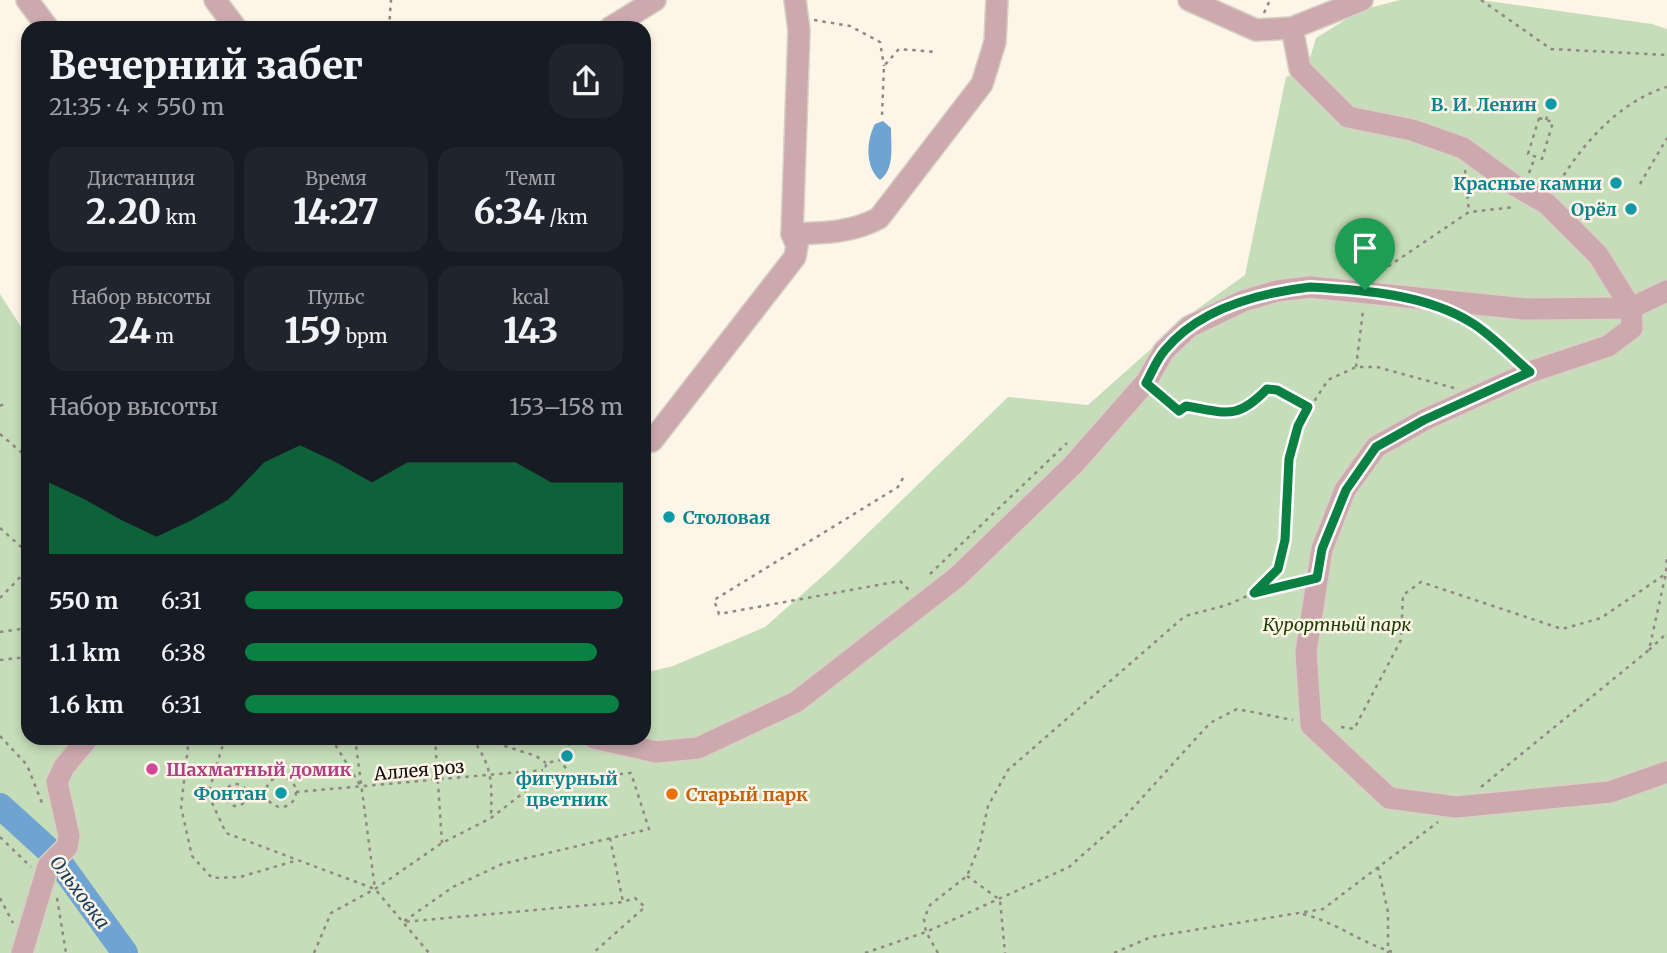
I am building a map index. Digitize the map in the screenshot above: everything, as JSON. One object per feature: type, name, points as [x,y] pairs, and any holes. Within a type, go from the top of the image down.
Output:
[{"type":"street","points":[[27,0],[43,21]]},
{"type":"street","points":[[215,0],[231,21]]},
{"type":"street","points":[[622,21],[655,0]]},
{"type":"street","points":[[792,234],[838,232],[866,226],[879,218],[982,83],[995,43],[997,0]]},
{"type":"street","points":[[1189,0],[1256,30],[1292,28],[1362,0]]},
{"type":"street","points":[[652,441],[794,257],[797,246],[792,234],[796,9]]},
{"type":"street","points":[[1292,28],[1300,69],[1348,117],[1412,130],[1463,148],[1514,185],[1547,204],[1598,255],[1631,308],[1632,328],[1608,346],[1530,372],[1376,447],[1346,490],[1322,549],[1306,652],[1311,725],[1389,798],[1456,807],[1610,792],[1667,772]]},
{"type":"street","points":[[625,745],[656,752],[698,748],[796,702],[957,577],[1073,465],[1146,383],[1164,351],[1189,327],[1243,301],[1277,291],[1310,287],[1365,290],[1525,309],[1631,308],[1667,291]]},
{"type":"street","points":[[22,953],[55,859],[67,847],[69,836],[57,782],[64,767],[82,745]]},
{"type":"path","points":[[390,21],[391,0]]},
{"type":"path","points":[[1264,12],[1270,0]]},
{"type":"path","points":[[1481,0],[1550,49],[1667,56]]},
{"type":"path","points":[[796,9],[850,26],[880,42],[884,66],[882,115]]},
{"type":"path","points":[[884,66],[899,49],[936,52]]},
{"type":"path","points":[[1547,204],[1564,175],[1604,127],[1652,92],[1667,87]]},
{"type":"path","points":[[1546,120],[1550,107]]},
{"type":"path","points":[[1539,118],[1546,120],[1553,122],[1542,159],[1528,155],[1539,118]]},
{"type":"path","points":[[1640,184],[1667,138]]},
{"type":"path","points":[[1463,148],[1469,212]]},
{"type":"path","points":[[1356,367],[1368,280],[1469,212],[1513,207]]},
{"type":"path","points":[[1472,322],[1530,372]]},
{"type":"path","points":[[1254,593],[1278,569],[1285,540],[1289,459],[1298,426],[1328,380],[1356,367],[1377,367],[1481,395]]},
{"type":"path","points":[[1146,383],[1179,411],[1186,406],[1234,414],[1250,407],[1267,389],[1277,390],[1308,407]]},
{"type":"path","points":[[0,434],[21,452]]},
{"type":"path","points":[[921,583],[1073,438]]},
{"type":"path","points":[[903,478],[898,487],[714,600],[719,614],[900,581],[911,592]]},
{"type":"path","points":[[0,528],[21,547]]},
{"type":"path","points":[[1650,650],[1667,573],[1667,554]]},
{"type":"path","points":[[865,953],[926,932],[1069,867],[1121,821],[1210,723],[1237,709],[1311,725],[1354,729],[1401,640],[1402,595],[1421,582],[1562,629],[1601,618],[1667,573]]},
{"type":"path","points":[[0,598],[21,576]]},
{"type":"path","points":[[938,953],[926,932],[924,919],[930,905],[967,876],[979,847],[988,806],[1008,770],[1185,616],[1227,605],[1254,593],[1317,578]]},
{"type":"path","points":[[0,632],[21,629]]},
{"type":"path","points":[[1478,790],[1650,650],[1667,633]]},
{"type":"path","points":[[0,660],[21,658]]},
{"type":"path","points":[[0,736],[27,765],[47,814]]},
{"type":"path","points":[[188,745],[181,807],[191,856],[212,878],[240,877],[298,860]]},
{"type":"path","points":[[223,745],[208,794],[226,833],[375,889],[429,953]]},
{"type":"path","points":[[335,745],[362,788]]},
{"type":"path","points":[[356,745],[375,889]]},
{"type":"path","points":[[436,745],[442,843]]},
{"type":"path","points":[[477,745],[492,775],[491,818]]},
{"type":"path","points":[[502,745],[546,762],[560,760]]},
{"type":"path","points":[[560,760],[569,745]]},
{"type":"path","points":[[560,760],[567,770],[561,780]]},
{"type":"path","points":[[402,922],[453,887],[502,864],[649,829],[631,773],[552,781],[545,776],[543,770],[546,762]]},
{"type":"path","name":"Аллея роз","points":[[296,792],[543,770]]},
{"type":"path","points":[[314,953],[331,913],[375,889],[442,843],[491,818],[545,776]]},
{"type":"path","name":"Аллея роз","points":[[280,777],[290,780],[296,792],[290,805],[280,807],[271,804],[266,794],[271,781],[280,777]]},
{"type":"path","points":[[225,794],[234,783],[244,786],[248,794]]},
{"type":"path","points":[[208,794],[225,794]]},
{"type":"path","points":[[225,794],[233,806],[243,804],[248,794]]},
{"type":"path","points":[[248,794],[266,794]]},
{"type":"path","points":[[1115,953],[1151,937],[1323,909],[1456,807]]},
{"type":"path","points":[[0,837],[34,870],[55,859],[66,953]]},
{"type":"path","points":[[610,838],[623,902]]},
{"type":"path","points":[[1378,867],[1388,912],[1388,952]]},
{"type":"path","points":[[967,876],[1000,900],[1005,953]]},
{"type":"path","points":[[402,922],[623,902],[635,898],[645,907],[593,953]]},
{"type":"path","points":[[1300,913],[1330,921],[1351,937],[1396,953]]},
{"type":"green space","name":"Курортный парк","points":[[1400,0],[1481,0],[1652,24],[1667,29],[1667,953],[0,953],[0,294],[21,327],[21,745],[651,745],[651,671],[673,666],[765,627],[834,566],[1008,397],[1088,405],[1189,315],[1245,275],[1286,77],[1307,68],[1316,38],[1361,10]]},
{"type":"water","points":[[883,121],[891,128],[891,157],[888,170],[880,180],[875,175],[868,154],[875,124]]},
{"type":"water","name":"Фонтан","points":[[278,785],[284,785],[289,793],[287,799],[278,801],[273,796],[273,790]]},
{"type":"waterway","name":"Ольховка","points":[[0,806],[54,855],[125,953]]},
{"type":"place","name":"В. И. Ленин","points":[[1551,104]]},
{"type":"place","name":"Красные камни","points":[[1616,183]]},
{"type":"place","name":"Орёл","points":[[1631,209]]},
{"type":"place","name":"Столовая","points":[[669,517]]},
{"type":"place","name":"фигурный цветник","points":[[567,756]]},
{"type":"place","name":"Шахматный домик","points":[[152,769]]},
{"type":"place","name":"Фонтан","points":[[281,793]]},
{"type":"place","name":"Старый парк","points":[[672,794]]},
{"type":"route","points":[[1310,287],[1365,290],[1410,298],[1472,322],[1530,372],[1424,420],[1376,447],[1346,490],[1322,549],[1317,578],[1254,593],[1278,569],[1285,540],[1289,459],[1298,426],[1308,407],[1277,390],[1267,389],[1250,407],[1234,414],[1186,406],[1179,411],[1146,383],[1164,351],[1189,327],[1243,301],[1277,291],[1310,287]]}]
